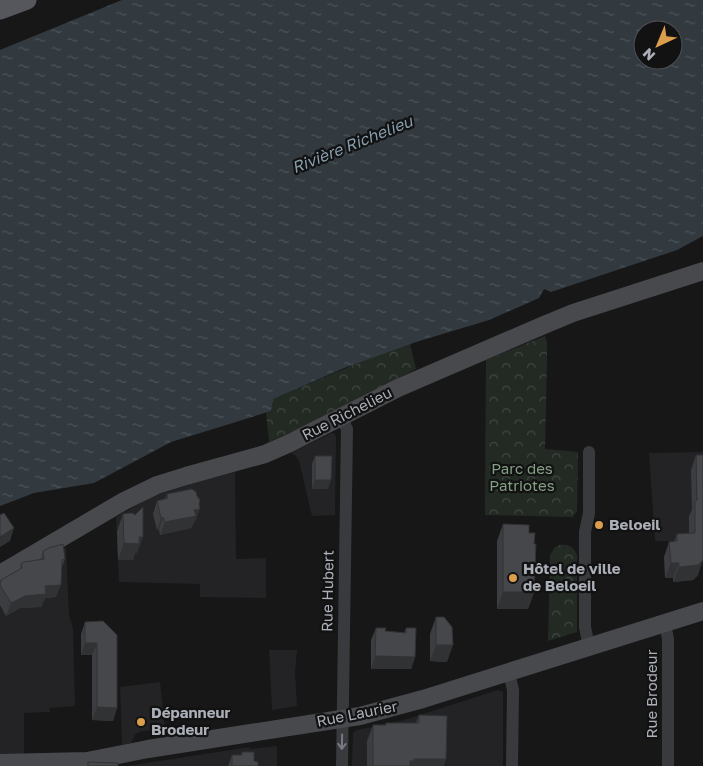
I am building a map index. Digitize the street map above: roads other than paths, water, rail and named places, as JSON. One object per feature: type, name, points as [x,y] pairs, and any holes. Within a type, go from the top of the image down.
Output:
[{"type":"main road","points":[[0,10],[27,0]]},
{"type":"main road","name":"Rue Richelieu","points":[[0,574],[140,493],[169,480],[265,454],[398,388],[544,324],[703,271]]},
{"type":"main road","name":"Rue Laurier","points":[[0,764],[87,760],[342,718],[414,702],[703,611]]},
{"type":"street","name":"Rue Hubert","points":[[341,417],[347,429],[342,766]]},
{"type":"street","points":[[589,452],[589,513],[585,532],[585,627],[589,647]]},
{"type":"street","name":"Rue Brodeur","points":[[666,623],[668,638],[668,766]]},
{"type":"street","points":[[509,673],[513,690],[512,766]]},
{"type":"water","name":"Rivière Richelieu","points":[[122,0],[703,0],[703,236],[677,250],[551,292],[544,289],[539,298],[489,320],[416,342],[344,368],[273,399],[271,411],[171,442],[94,483],[34,493],[0,506],[0,50]]},
{"type":"place","name":"Beloeil","points":[[599,525]]},
{"type":"place","name":"Hôtel de ville de Beloeil","points":[[513,578]]},
{"type":"place","name":"Dépanneur Brodeur","points":[[141,722]]},
{"type":"park label","name":"Parc des Patriotes","points":[[522,478]]}]
